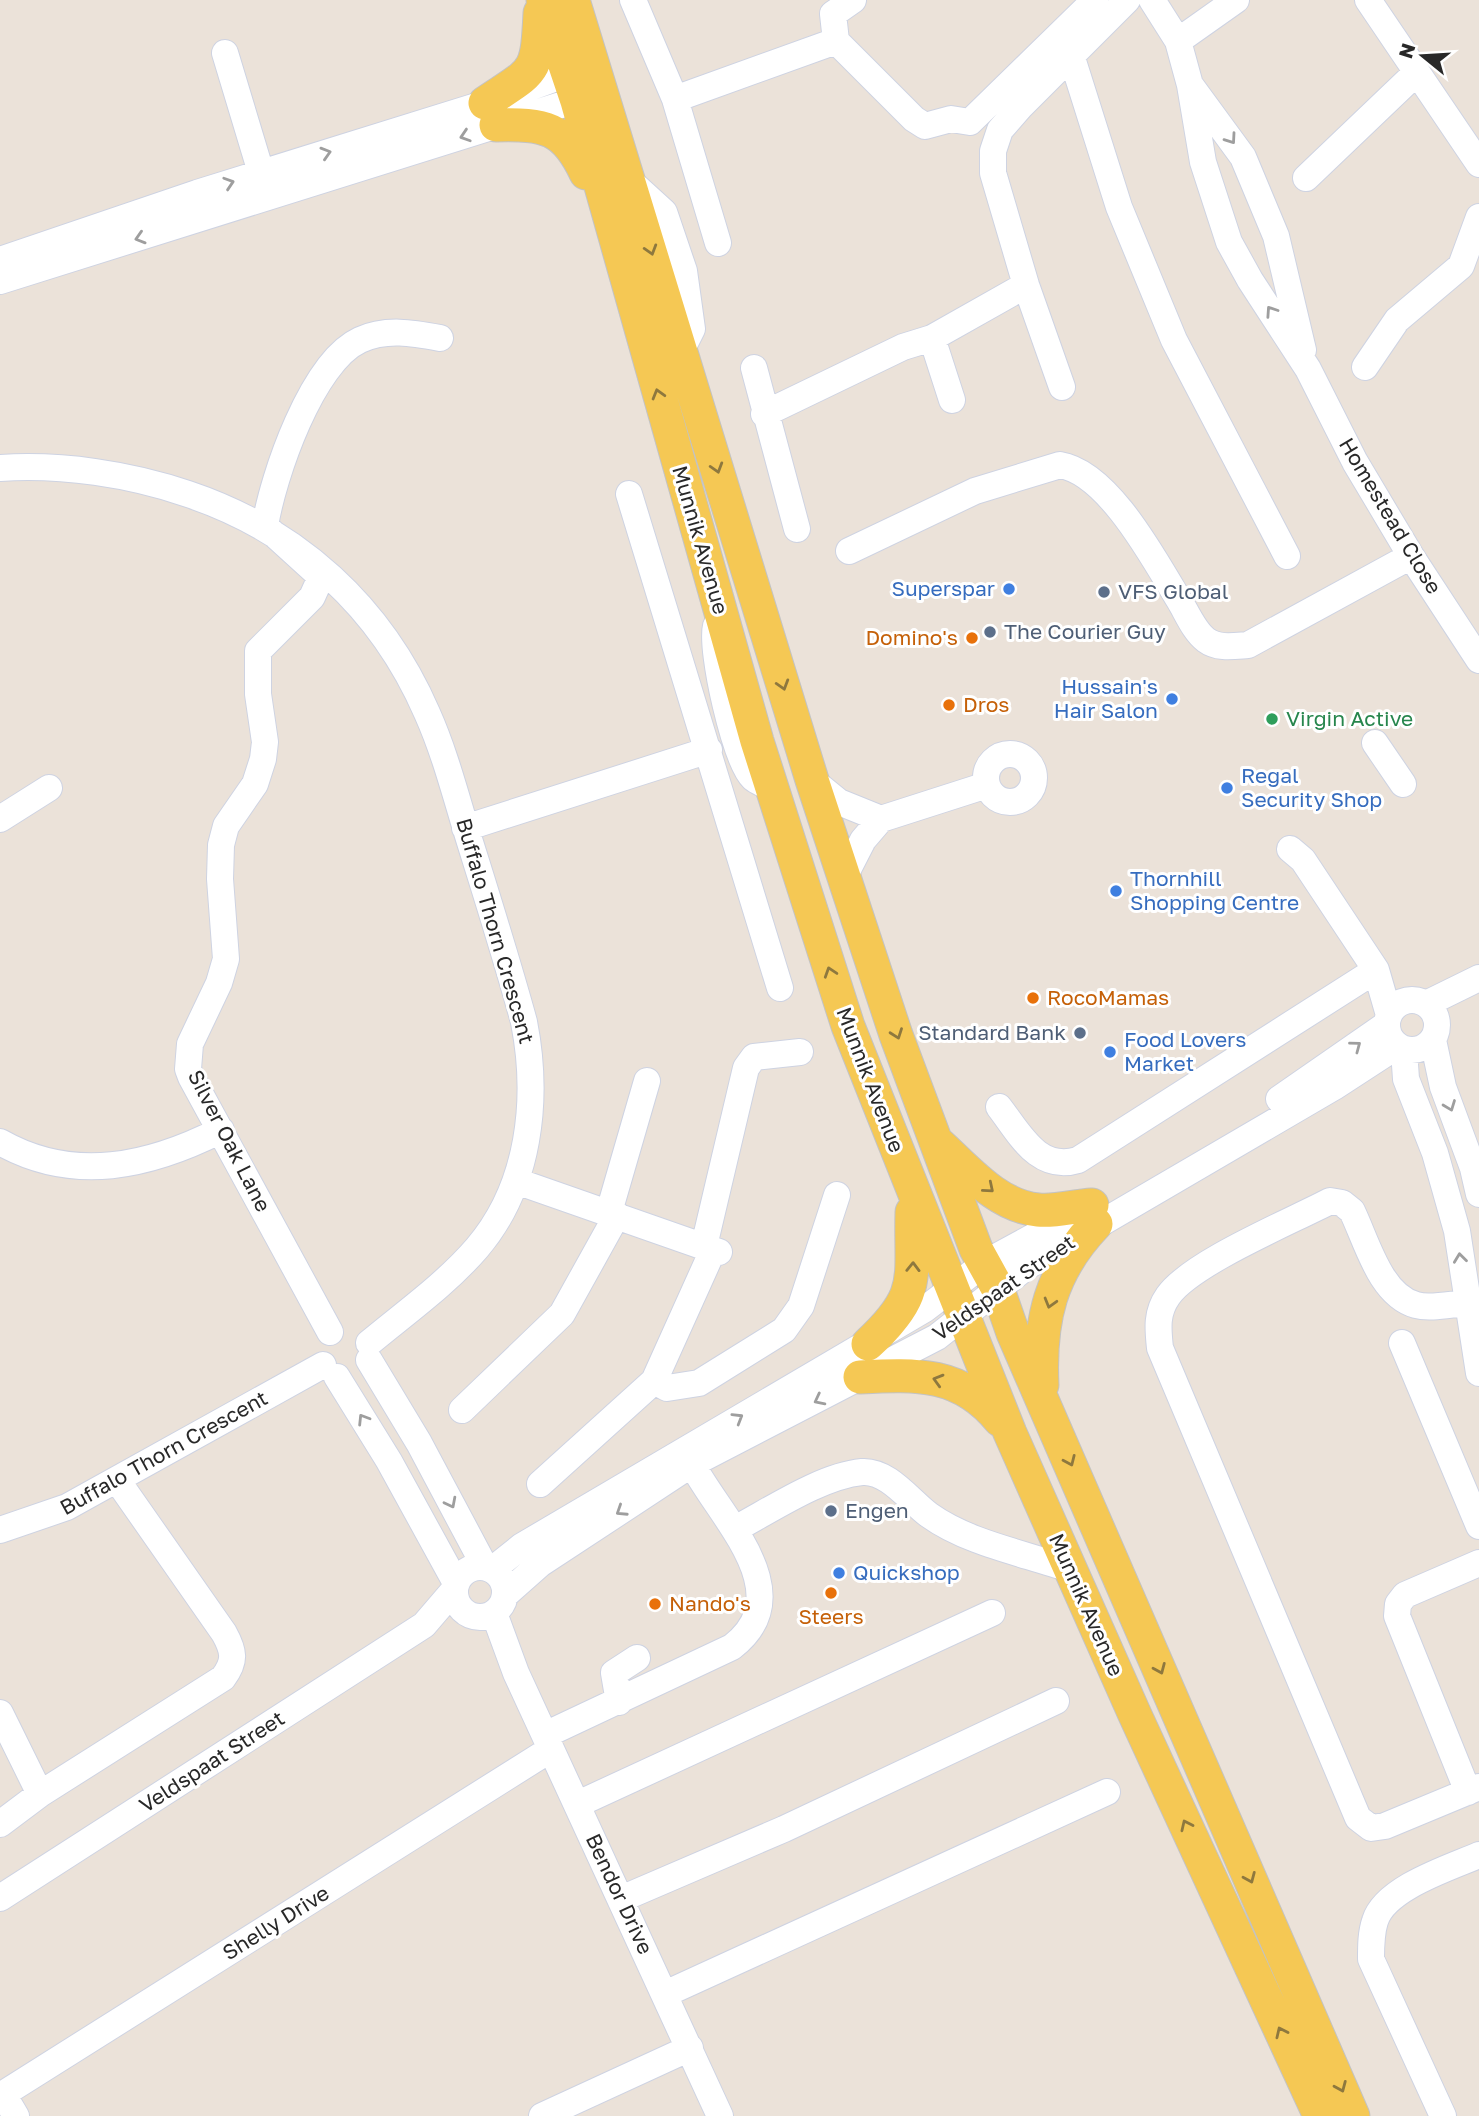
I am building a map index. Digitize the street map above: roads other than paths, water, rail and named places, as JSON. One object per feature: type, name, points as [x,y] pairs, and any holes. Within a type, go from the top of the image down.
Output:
[{"type":"main road","name":"Munnik Avenue","points":[[542,0],[585,83],[630,181],[812,780],[897,1035],[976,1249],[991,1275],[1013,1333],[1353,2116]]},
{"type":"main road","points":[[542,0],[541,39],[533,67],[490,114],[552,129],[562,136],[584,169],[613,233]]},
{"type":"main road","name":"Munnik Avenue","points":[[573,0],[585,83],[613,233],[772,789],[848,1026],[1010,1433],[1069,1569],[1320,2116]]},
{"type":"main road","points":[[937,1143],[993,1193],[1018,1205],[1094,1214],[1062,1266],[1047,1308],[1041,1356],[1042,1398]]},
{"type":"main road","points":[[868,1344],[894,1317],[912,1287],[913,1193]]},
{"type":"main road","points":[[860,1377],[918,1375],[966,1389],[989,1407],[1010,1433]]},
{"type":"street","points":[[633,0],[675,99],[718,243]]},
{"type":"street","points":[[850,2],[833,14],[836,41],[914,119],[925,126],[951,119],[970,122],[1096,0]]},
{"type":"street","points":[[1062,387],[1026,285],[993,173],[993,151],[1000,130],[1127,0]]},
{"type":"street","name":"Homestead Close","points":[[1152,0],[1178,41],[1190,85],[1203,162],[1229,242],[1250,280],[1308,369],[1355,462],[1479,660]]},
{"type":"street","points":[[1178,41],[1236,0]]},
{"type":"street","points":[[1368,0],[1479,164]]},
{"type":"street","points":[[675,99],[836,41]]},
{"type":"street","points":[[225,53],[265,185]]},
{"type":"street","points":[[1072,58],[1119,207],[1174,340],[1287,556]]},
{"type":"street","points":[[1307,178],[1416,73]]},
{"type":"street","points":[[0,260],[167,216],[585,83]]},
{"type":"street","name":"Homestead Close","points":[[1190,85],[1243,157],[1276,236],[1308,369]]},
{"type":"street","points":[[0,281],[167,216]]},
{"type":"street","points":[[1365,367],[1397,320],[1461,266],[1479,217]]},
{"type":"street","points":[[764,414],[902,346],[932,338],[1026,285]]},
{"type":"street","points":[[265,526],[274,483],[308,401],[320,378],[339,355],[359,340],[385,332],[440,338]]},
{"type":"street","points":[[932,338],[952,400]]},
{"type":"street","points":[[754,368],[764,414],[797,529]]},
{"type":"street","points":[[849,551],[975,491],[1060,464],[1071,466],[1094,483],[1138,533],[1199,632],[1219,646],[1248,645],[1412,556]]},
{"type":"street","name":"Buffalo Thorn Crescent","points":[[0,468],[68,469],[167,487],[220,505],[265,526],[304,552],[343,586],[389,643],[428,714],[512,976],[532,1063],[532,1101],[516,1181],[498,1219],[476,1248],[369,1351]]},
{"type":"street","points":[[629,494],[780,988]]},
{"type":"street","name":"Buffalo Thorn Crescent","points":[[255,784],[265,741],[258,694],[258,651],[312,597],[321,577],[265,526]]},
{"type":"street","points":[[1375,743],[1403,784]]},
{"type":"street","points":[[466,828],[709,750]]},
{"type":"street","points":[[812,780],[839,802],[881,819]]},
{"type":"street","name":"Silver Oak Lane","points":[[255,784],[226,826],[220,879],[226,959],[188,1053],[191,1077],[330,1332]]},
{"type":"street","points":[[844,877],[863,840],[881,819],[987,785]]},
{"type":"street","points":[[0,818],[48,788]]},
{"type":"street","points":[[1290,849],[1303,860],[1410,1025],[1443,1087],[1474,1168],[1479,1194]]},
{"type":"street","points":[[999,1107],[1038,1156],[1057,1164],[1078,1160],[1379,976]]},
{"type":"street","name":"Veldspaat Street","points":[[0,1898],[424,1625],[475,1602],[540,1564],[692,1464],[937,1337],[956,1302],[991,1275],[1094,1214],[1334,1087],[1410,1025],[1476,980]]},
{"type":"street","points":[[1410,1025],[1406,1079],[1435,1153],[1457,1231],[1466,1303],[1479,1373]]},
{"type":"street","points":[[540,1484],[654,1381],[712,1250],[746,1068],[754,1057],[800,1052]]},
{"type":"street","points":[[462,1410],[562,1314],[613,1213],[647,1081]]},
{"type":"street","points":[[0,1142],[49,1160],[96,1168],[120,1167],[182,1150],[221,1130]]},
{"type":"street","points":[[516,1181],[712,1250]]},
{"type":"street","points":[[654,1381],[667,1388],[699,1383],[784,1330],[801,1306],[837,1195]]},
{"type":"street","points":[[1466,1303],[1418,1306],[1399,1298],[1387,1284],[1352,1211],[1342,1203],[1330,1201],[1189,1274],[1167,1297],[1157,1321],[1160,1348],[1358,1818],[1371,1828],[1385,1826],[1473,1790],[1397,1616],[1398,1604],[1405,1595],[1479,1563]]},
{"type":"street","name":"Veldspaat Street","points":[[475,1602],[468,1569],[489,1568],[925,1309],[956,1302]]},
{"type":"street","points":[[352,1328],[369,1351],[489,1568],[500,1576],[475,1602],[319,1351],[330,1332],[352,1328]]},
{"type":"street","points":[[1402,1343],[1479,1527]]},
{"type":"street","points":[[330,1371],[353,1377],[360,1373],[369,1351]]},
{"type":"street","name":"Buffalo Thorn Crescent","points":[[0,1530],[67,1507],[330,1371]]},
{"type":"street","name":"Shelly Drive","points":[[6,2102],[548,1742],[618,1702],[732,1647],[746,1636],[757,1620],[761,1598],[758,1576],[735,1529],[708,1496],[692,1464]]},
{"type":"street","points":[[735,1529],[833,1479],[872,1473],[898,1489],[931,1517],[956,1530],[1069,1569]]},
{"type":"street","points":[[0,1824],[40,1794],[223,1678],[234,1658],[224,1633],[117,1479]]},
{"type":"street","name":"Bendor Drive","points":[[475,1602],[516,1673],[720,2116]]},
{"type":"street","points":[[578,1804],[992,1613]]},
{"type":"street","points":[[618,1702],[614,1673],[638,1658]]},
{"type":"street","points":[[621,1899],[784,1829],[1056,1701]]},
{"type":"street","points":[[0,1713],[40,1794]]},
{"type":"street","points":[[665,1994],[1107,1792]]},
{"type":"street","points":[[1443,2116],[1371,1959],[1371,1937],[1376,1918],[1390,1897],[1479,1855]]},
{"type":"street","points":[[542,2116],[690,2048]]},
{"type":"place","name":"Superspar","points":[[1009,589]]},
{"type":"place","name":"VFS Global","points":[[1104,592]]},
{"type":"place","name":"The Courier Guy","points":[[990,632]]},
{"type":"place","name":"Domino's","points":[[972,638]]},
{"type":"place","name":"Hussain's Hair Salon","points":[[1172,699]]},
{"type":"place","name":"Dros","points":[[949,705]]},
{"type":"place","name":"Virgin Active","points":[[1272,719]]},
{"type":"place","name":"Regal Security Shop","points":[[1227,788]]},
{"type":"place","name":"Thornhill Shopping Centre","points":[[1116,891]]},
{"type":"place","name":"RocoMamas","points":[[1033,998]]},
{"type":"place","name":"Standard Bank","points":[[1080,1033]]},
{"type":"place","name":"Food Lovers Market","points":[[1110,1052]]},
{"type":"place","name":"Engen","points":[[831,1511]]},
{"type":"place","name":"Quickshop","points":[[839,1573]]},
{"type":"place","name":"Steers","points":[[831,1593]]},
{"type":"place","name":"Nando's","points":[[655,1604]]}]
